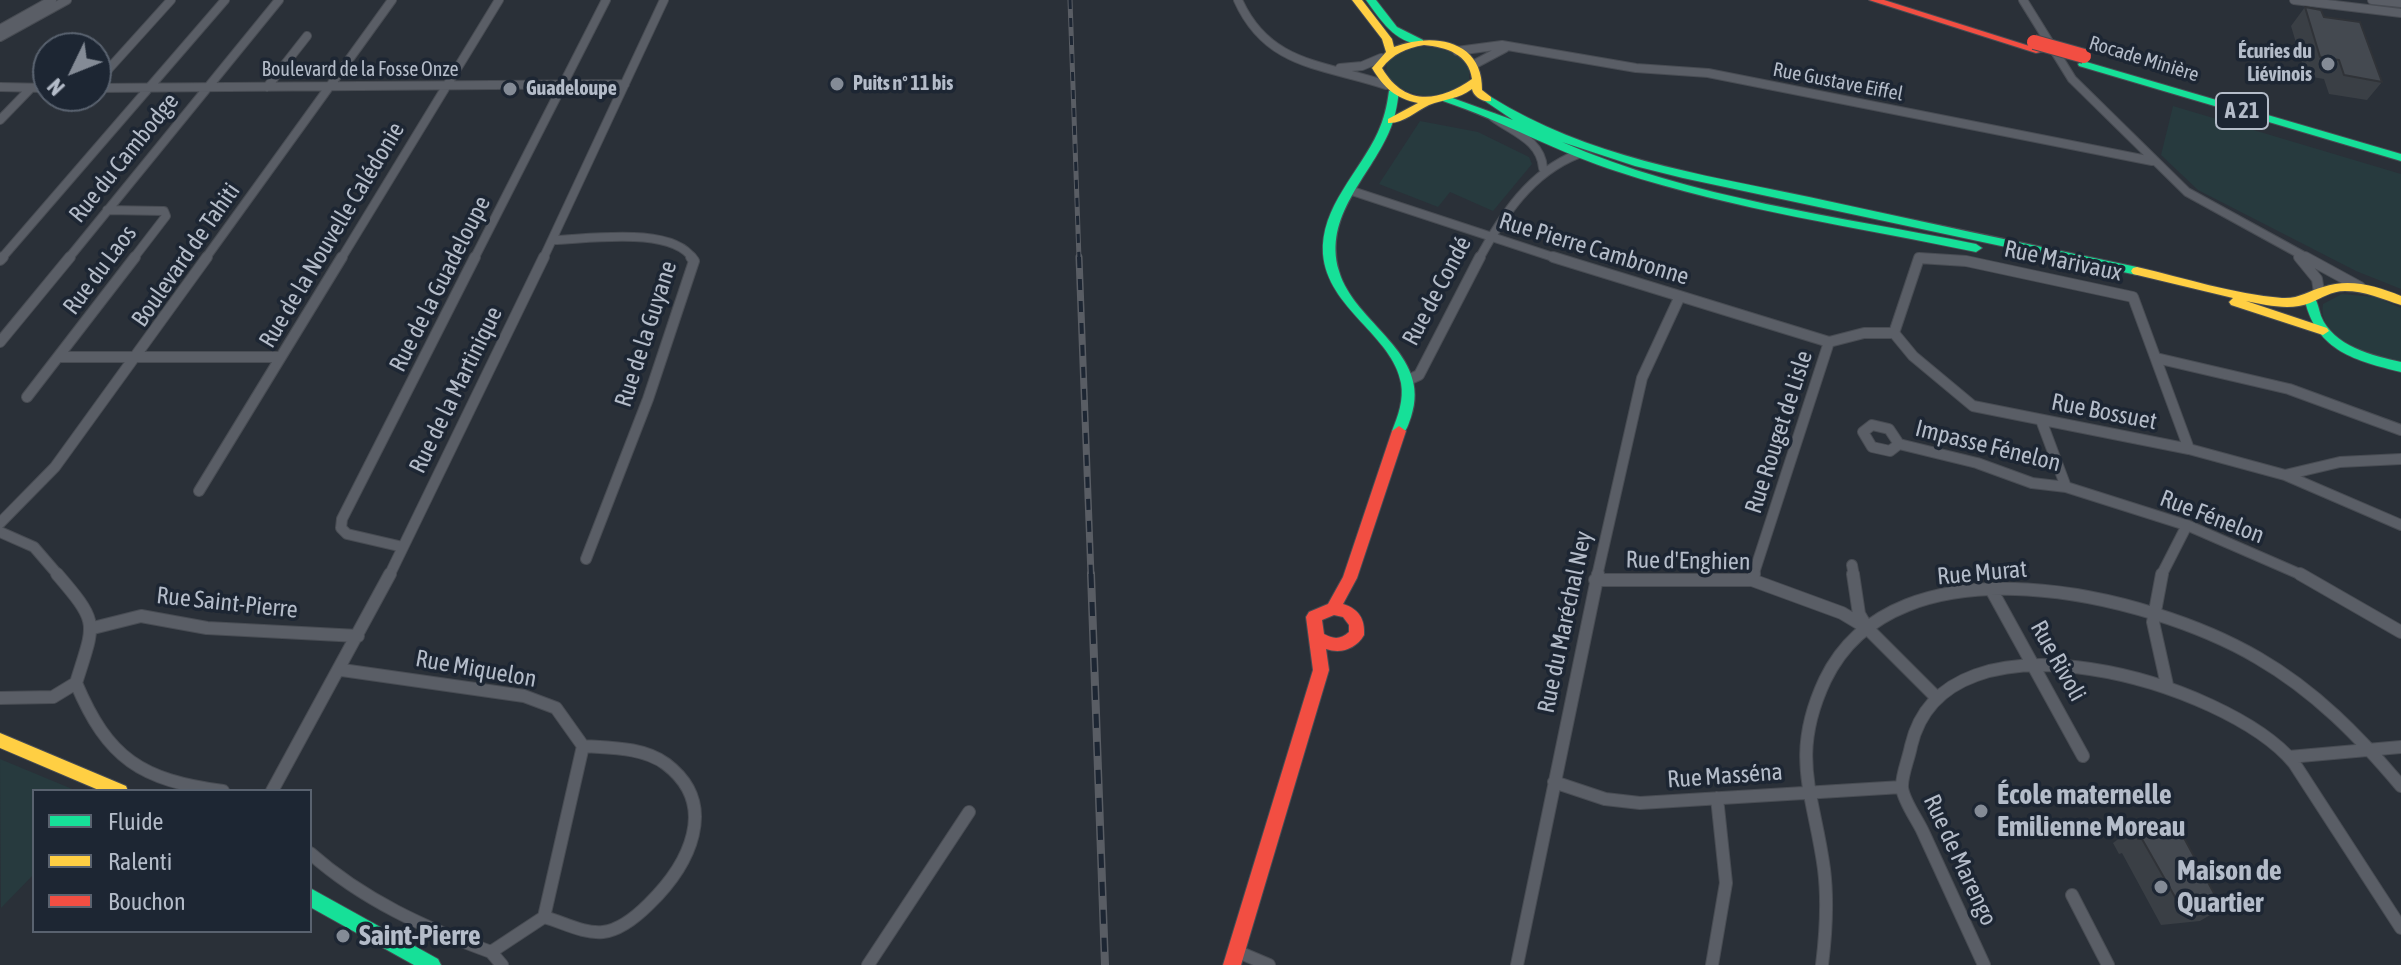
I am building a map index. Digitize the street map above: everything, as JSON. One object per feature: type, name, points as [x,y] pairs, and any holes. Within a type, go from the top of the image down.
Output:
[{"type":"main road","points":[[1357,0],[1387,39],[1386,54],[1377,68],[1390,88],[1392,121]]},
{"type":"main road","points":[[1371,0],[1397,33],[1457,51],[1474,73],[1484,98],[1532,124],[1661,170],[2282,302],[2315,296],[2336,287],[2360,287],[2401,301]]},
{"type":"main road","name":"Rocade Minière","points":[[1874,0],[2037,46]]},
{"type":"main road","name":"Rocade Minière","points":[[1899,0],[2037,46],[2080,66],[2401,158]]},
{"type":"main road","points":[[1386,54],[1423,43]]},
{"type":"main road","name":"Rocade Minière","points":[[2080,66],[2401,150]]},
{"type":"main road","points":[[1408,380],[1399,359],[1356,317],[1332,274],[1329,240],[1336,213],[1392,121],[1470,89],[1474,73]]},
{"type":"main road","points":[[1390,88],[1493,117],[1578,154],[1701,190],[2263,309],[2323,331]]},
{"type":"main road","points":[[2315,296],[2314,320],[2323,331],[2351,351],[2401,367]]},
{"type":"main road","name":"Rue de Condé","points":[[1341,610],[1409,400],[1408,380]]},
{"type":"main road","points":[[1234,958],[1321,670],[1341,646],[1353,640],[1357,629],[1341,610],[1314,617],[1321,670]]},
{"type":"main road","points":[[1315,636],[1326,644],[1341,646]]},
{"type":"main road","points":[[0,740],[115,789]]},
{"type":"main road","points":[[312,898],[432,965]]},
{"type":"street","points":[[0,29],[52,0]]},
{"type":"street","points":[[0,37],[67,0]]},
{"type":"street","points":[[112,67],[171,0]]},
{"type":"street","points":[[0,260],[225,0]]},
{"type":"street","name":"Rue du Cambodge","points":[[0,342],[279,0]]},
{"type":"street","name":"Boulevard de Tahiti","points":[[0,523],[55,467],[138,357],[392,0]]},
{"type":"street","name":"Rue de la Nouvelle Calédonie","points":[[199,491],[499,0]]},
{"type":"street","name":"Rue de la Guadeloupe","points":[[403,547],[347,534],[341,528],[349,506],[606,0]]},
{"type":"street","name":"Rue de la Martinique","points":[[273,789],[342,670],[477,403],[664,0]]},
{"type":"street","points":[[1238,0],[1249,27],[1290,57],[1390,88]]},
{"type":"street","points":[[2023,0],[2080,66],[2152,161],[2200,201],[2360,287]]},
{"type":"street","points":[[2294,0],[2401,13]]},
{"type":"street","points":[[2372,0],[2401,3]]},
{"type":"street","points":[[37,8],[48,11]]},
{"type":"street","points":[[267,87],[307,36]]},
{"type":"street","name":"Rue Gustave Eiffel","points":[[1457,51],[1487,45],[1515,46],[1636,68],[1708,73],[2152,161]]},
{"type":"street","points":[[1474,73],[1492,53],[1515,46]]},
{"type":"street","points":[[1322,68],[1354,68],[1386,54]]},
{"type":"street","name":"Boulevard de la Fosse Onze","points":[[112,86],[625,84]]},
{"type":"street","points":[[0,87],[31,88]]},
{"type":"street","points":[[0,120],[31,88]]},
{"type":"street","points":[[1493,117],[1507,130],[1539,147],[1543,153],[1543,168]]},
{"type":"street","points":[[1543,168],[1558,158],[1578,154]]},
{"type":"street","name":"Rue de Condé","points":[[1408,380],[1419,375],[1455,301],[1492,238],[1543,168]]},
{"type":"street","name":"Rue Pierre Cambronne","points":[[1349,190],[1492,238],[1829,342]]},
{"type":"street","name":"Rue du Laos","points":[[27,397],[166,216],[164,211],[107,210]]},
{"type":"street","name":"Rue de la Guyane","points":[[553,240],[665,238],[686,248],[694,261],[658,372],[586,559]]},
{"type":"street","points":[[2295,252],[2317,279],[2315,296]]},
{"type":"street","name":"Rue Marivaux","points":[[1894,333],[1919,258],[1966,261],[2133,297],[2189,449]]},
{"type":"street","name":"Rue du Maréchal Ney","points":[[1517,965],[1595,580],[1642,378],[1680,296]]},
{"type":"street","points":[[1829,342],[1864,333],[1894,333]]},
{"type":"street","name":"Rue Bossuet","points":[[1894,333],[1913,356],[1963,401],[2189,449],[2285,475],[2401,525]]},
{"type":"street","name":"Rue Rouget de Lisle","points":[[1752,580],[1829,342]]},
{"type":"street","points":[[59,357],[280,357]]},
{"type":"street","points":[[2156,358],[2289,389],[2401,430]]},
{"type":"street","points":[[2041,420],[2066,487]]},
{"type":"street","name":"Impasse Fénelon","points":[[1899,444],[1925,453],[1977,463],[2040,486],[2066,487]]},
{"type":"street","points":[[2285,475],[2340,462],[2401,459]]},
{"type":"street","name":"Rue Fénelon","points":[[2066,487],[2187,525],[2301,574],[2401,632]]},
{"type":"street","points":[[2167,685],[2152,632],[2152,609],[2156,587],[2187,525]]},
{"type":"street","points":[[0,532],[34,547],[88,610],[93,628],[76,683],[90,715],[117,752],[127,760],[198,789]]},
{"type":"street","points":[[1852,565],[1859,614],[1867,628]]},
{"type":"street","name":"Rue d'Enghien","points":[[1595,580],[1752,580],[1842,613],[1867,628],[1935,696]]},
{"type":"street","name":"Rue Murat","points":[[1822,965],[1827,915],[1822,858],[1808,793],[1807,753],[1818,697],[1831,668],[1867,628],[1897,610],[1923,600],[1991,589],[2102,596],[2152,609],[2264,664],[2305,690],[2372,749],[2401,786]]},
{"type":"street","name":"Rue Rivoli","points":[[1991,589],[2083,756]]},
{"type":"street","name":"Rue Saint-Pierre","points":[[93,628],[141,616],[253,633],[358,636]]},
{"type":"street","points":[[1935,696],[1958,680],[1988,671],[2035,664],[2103,669],[2167,685],[2232,716],[2289,757],[2401,928]]},
{"type":"street","name":"Rue Miquelon","points":[[342,670],[524,696],[556,708],[583,746]]},
{"type":"street","points":[[0,698],[53,697],[76,683]]},
{"type":"street","name":"Rue de Marengo","points":[[1935,696],[1922,713],[1907,750],[1902,787],[1984,965]]},
{"type":"street","points":[[491,952],[544,917],[583,746],[640,752],[664,762],[682,780],[694,801],[696,837],[683,867],[629,922],[598,932],[544,917]]},
{"type":"street","points":[[2289,757],[2401,747]]},
{"type":"street","name":"Rue Masséna","points":[[1554,782],[1605,799],[1640,803],[1902,787]]},
{"type":"street","points":[[1712,965],[1726,883],[1717,798]]},
{"type":"street","points":[[868,965],[969,812]]},
{"type":"street","points":[[312,855],[344,883],[445,936],[491,952],[502,965]]},
{"type":"street","points":[[2072,895],[2108,965]]},
{"type":"street","points":[[1234,958],[1269,965]]},
{"type":"green space","points":[[1418,47],[1453,53],[1469,68],[1469,80],[1461,88],[1439,96],[1426,96],[1403,89],[1386,74],[1387,61],[1399,51]]},
{"type":"green space","points":[[2173,106],[2401,174],[2401,289],[2356,271],[2198,190],[2161,155]]},
{"type":"green space","points":[[1420,121],[1478,132],[1529,157],[1532,164],[1493,211],[1450,192],[1438,207],[1379,184]]},
{"type":"green space","points":[[2342,294],[2375,297],[2401,308],[2401,361],[2362,351],[2349,345],[2329,328],[2323,317],[2323,304]]},
{"type":"green space","points":[[0,759],[72,789],[32,789],[32,876],[1,908]]},
{"type":"building","points":[[2305,7],[2321,10],[2324,17],[2360,22],[2382,82],[2344,75],[2339,60],[2320,57]]},
{"type":"building","points":[[2145,819],[2177,825],[2222,908],[2183,911],[2142,839],[2138,839],[2132,828],[2141,828]]},
{"type":"railway","points":[[1070,0],[1079,259]]},
{"type":"railway","points":[[1079,257],[1091,576]]},
{"type":"railway","points":[[1091,574],[1105,965]]},
{"type":"traffic: fast","points":[[1371,0],[1393,29],[1419,42]]},
{"type":"traffic: fast","points":[[2083,64],[2401,158]]},
{"type":"traffic: fast","points":[[1394,91],[1391,113],[1383,134],[1337,211],[1329,254],[1334,275],[1344,294],[1388,347],[1408,383],[1406,413],[1399,431]]},
{"type":"traffic: fast","points":[[1447,99],[1600,162],[1666,183],[1754,204],[1976,248]]},
{"type":"traffic: fast","points":[[1487,99],[1519,119],[1556,136],[1639,163],[2137,271]]},
{"type":"traffic: fast","points":[[2311,301],[2322,329],[2344,348],[2372,360],[2401,367]]},
{"type":"traffic: fast","points":[[312,898],[432,965]]},
{"type":"traffic: slow","points":[[1357,0],[1387,39],[1390,50]]},
{"type":"traffic: slow","points":[[1475,81],[1450,96],[1422,100],[1395,91],[1377,68],[1385,57],[1397,49],[1410,44],[1439,43],[1465,55],[1474,66],[1477,91],[1487,99]]},
{"type":"traffic: slow","points":[[1392,121],[1431,100]]},
{"type":"traffic: slow","points":[[2137,271],[2229,294],[2283,302],[2300,302],[2338,287],[2357,287],[2401,301]]},
{"type":"traffic: slow","points":[[2235,302],[2323,331]]},
{"type":"traffic: slow","points":[[0,740],[115,789]]},
{"type":"traffic: jam","points":[[1874,0],[2040,51]]},
{"type":"traffic: jam","points":[[2034,42],[2084,56]]},
{"type":"traffic: jam","points":[[1333,608],[1350,578],[1399,431]]},
{"type":"traffic: jam","points":[[1232,965],[1321,670],[1314,617],[1333,608],[1348,612],[1357,623],[1356,635],[1346,643],[1331,644],[1320,640],[1315,636]]},
{"type":"place","name":"Écuries du Liévinois","points":[[2328,64]]},
{"type":"place","name":"Puits n° 11 bis","points":[[837,84]]},
{"type":"place","name":"Guadeloupe","points":[[510,89]]},
{"type":"place","name":"École maternelle Emilienne Moreau","points":[[1981,811]]},
{"type":"place","name":"Maison de Quartier","points":[[2161,887]]},
{"type":"place","name":"Saint-Pierre","points":[[343,936]]}]
